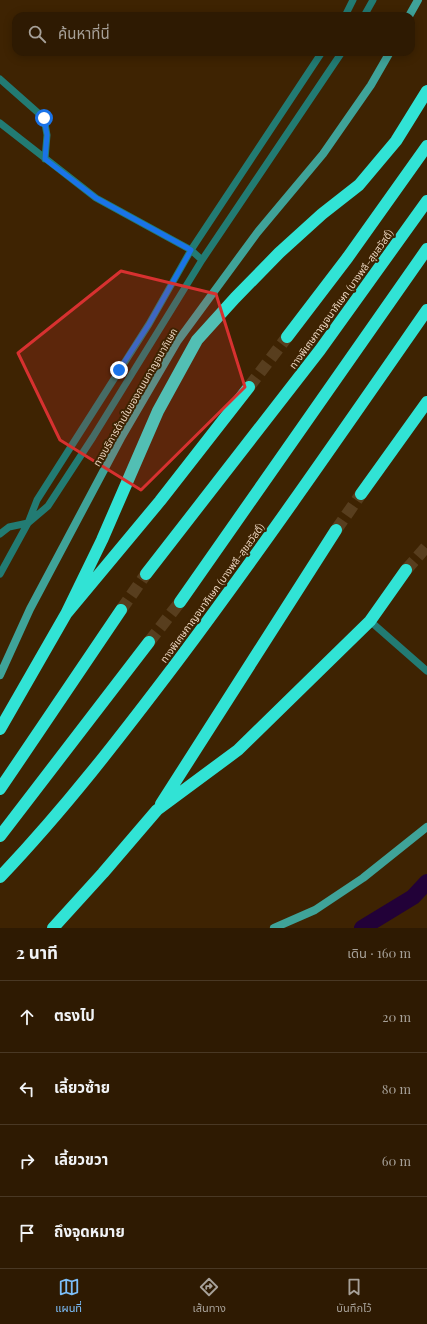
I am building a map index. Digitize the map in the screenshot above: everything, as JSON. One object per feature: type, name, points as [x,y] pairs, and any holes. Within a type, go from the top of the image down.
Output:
[{"type":"highway","points":[[0,729],[66,614],[102,540],[158,411],[197,340],[235,298],[280,253],[322,214],[359,186],[396,141],[427,91]]},
{"type":"highway","name":"ทางพิเศษกาญจนาภิเษก (บางพลี-สุขสวัสดิ์)","points":[[287,337],[348,257],[427,146]]},
{"type":"highway","name":"ทางพิเศษกาญจนาภิเษก (บางพลี-สุขสวัสดิ์)","points":[[146,574],[320,350],[427,201]]},
{"type":"highway","points":[[180,602],[427,249]]},
{"type":"highway","name":"ทางพิเศษกาญจนาภิเษก (บางพลี-สุขสวัสดิ์)","points":[[0,877],[33,842],[121,736],[216,609],[427,310]]},
{"type":"highway","points":[[66,614],[160,501],[249,387]]},
{"type":"highway","points":[[361,494],[427,402]]},
{"type":"highway","points":[[53,928],[158,810],[336,530]]},
{"type":"highway","points":[[158,810],[238,750],[370,621],[406,570]]},
{"type":"highway","points":[[0,789],[121,610]]},
{"type":"highway","points":[[0,836],[149,642]]},
{"type":"main road","points":[[411,12],[418,0]]},
{"type":"main road","name":"ทางบริการด้านในของถนนกาญจนาภิเษก","points":[[0,675],[30,609],[121,438],[176,342],[257,233],[323,154],[371,86],[388,56]]},
{"type":"main road","points":[[274,928],[315,910],[363,878],[427,827]]},
{"type":"lane","points":[[347,12],[353,0]]},
{"type":"lane","points":[[366,12],[373,0]]},
{"type":"lane","points":[[0,574],[28,523],[36,500],[149,324],[191,250],[319,56]]},
{"type":"lane","points":[[0,534],[9,527],[28,523],[48,506],[93,437],[202,260],[339,56]]},
{"type":"lane","points":[[0,79],[44,118],[47,135],[45,159]]},
{"type":"lane","points":[[0,123],[96,198],[191,250],[202,260]]},
{"type":"lane","points":[[370,621],[427,672]]},
{"type":"highlighted area","points":[[121,271],[216,294],[245,387],[141,490],[60,440],[18,353]]},
{"type":"waterway","points":[[362,928],[413,897],[427,882]]},
{"type":"tunnel","points":[[249,387],[287,337]]},
{"type":"tunnel","points":[[336,530],[361,494]]},
{"type":"tunnel","points":[[406,570],[427,546]]},
{"type":"tunnel","points":[[121,610],[146,574]]},
{"type":"tunnel","points":[[149,642],[180,602]]},
{"type":"route","points":[[44,118],[47,135],[45,159],[96,198],[191,250],[149,324],[119,370]]}]
